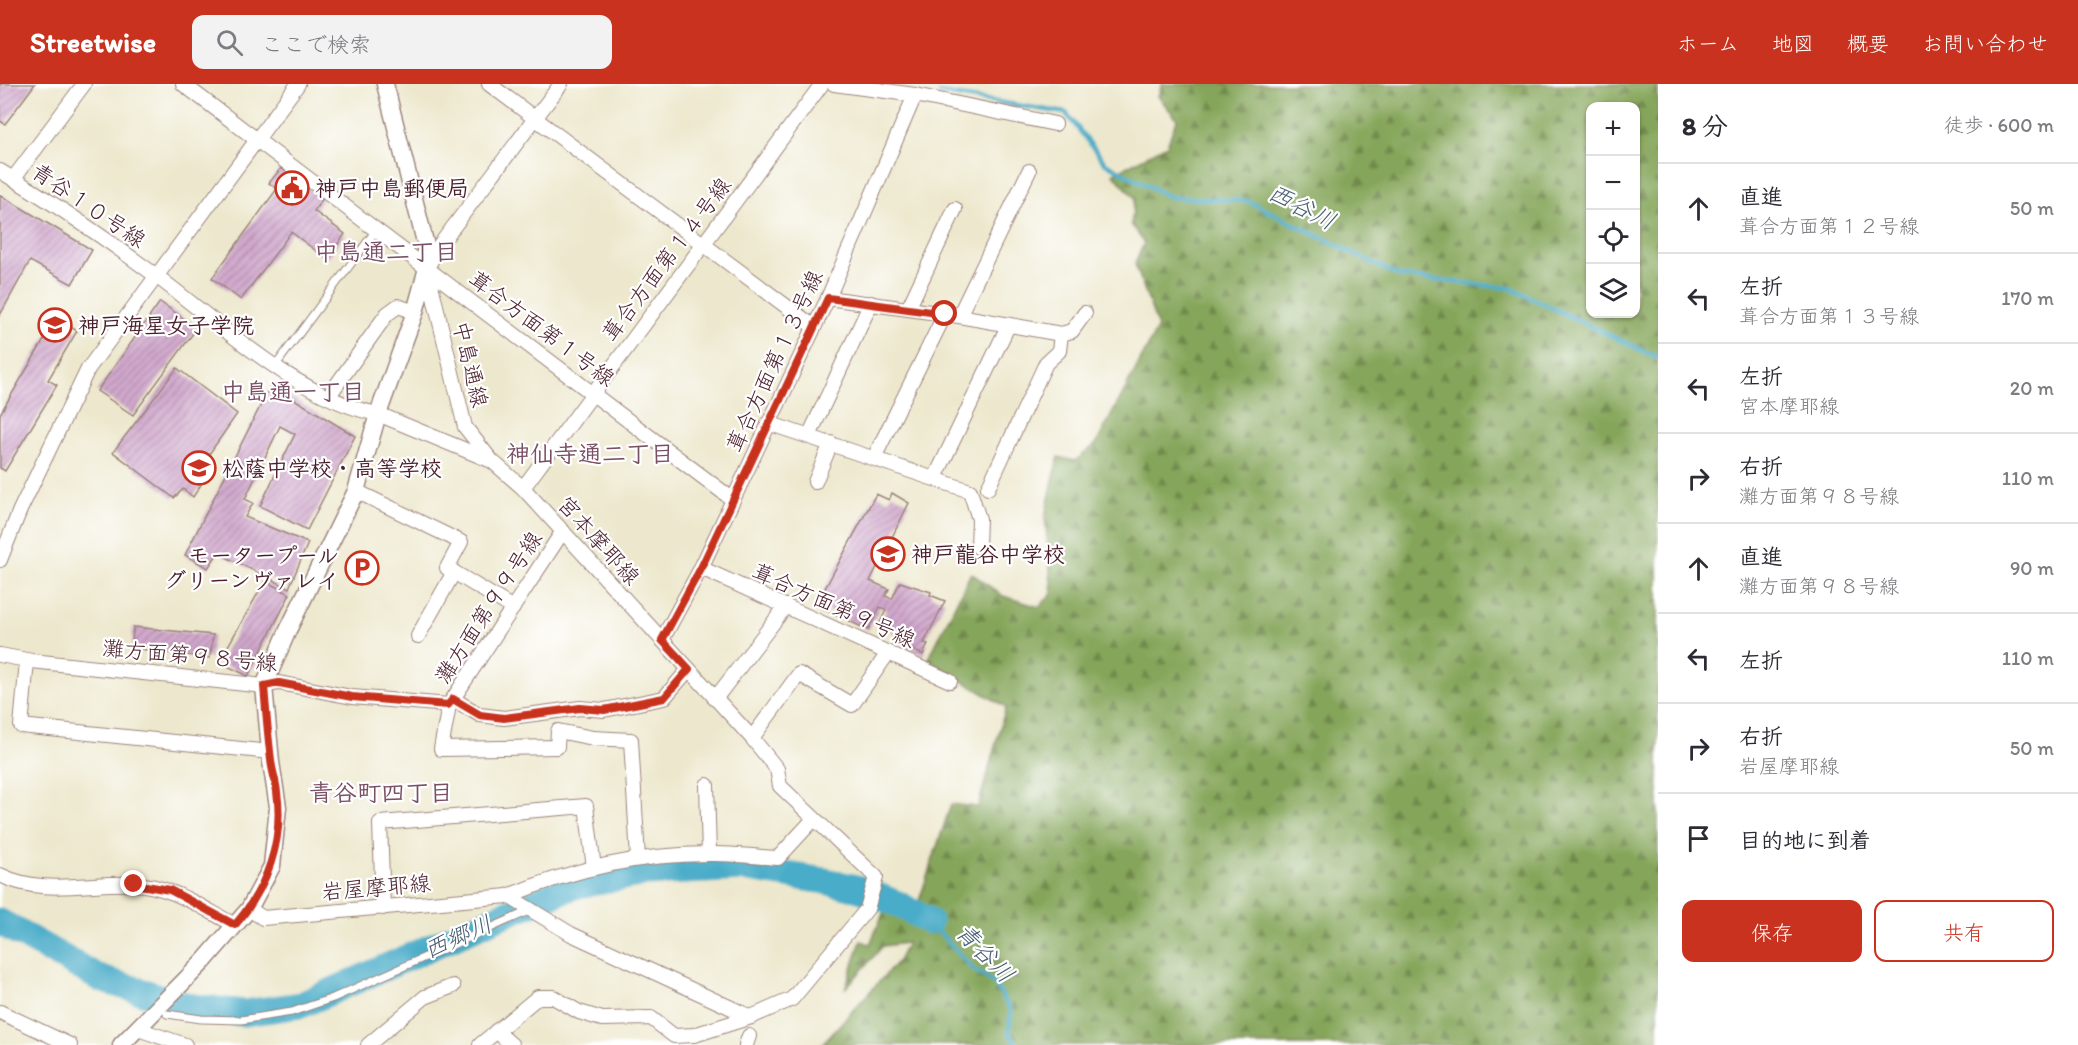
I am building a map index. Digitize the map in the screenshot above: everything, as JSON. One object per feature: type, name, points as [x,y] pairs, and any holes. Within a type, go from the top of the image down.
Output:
[{"type":"street","points":[[13,179],[84,84]]},
{"type":"street","name":"葺合方面第１号線","points":[[183,84],[732,499]]},
{"type":"street","points":[[0,560],[20,510],[88,369],[155,275],[258,141],[298,84]]},
{"type":"street","points":[[385,84],[424,242],[427,268]]},
{"type":"street","points":[[489,84],[814,327]]},
{"type":"street","points":[[121,1045],[138,1029],[162,1012],[178,987],[249,909],[272,866],[277,830],[277,792],[270,752],[264,686],[288,630],[356,491],[378,414],[416,312],[427,268],[439,246],[561,84]]},
{"type":"street","name":"葺合方面第１４号線","points":[[523,488],[822,84]]},
{"type":"street","points":[[834,84],[915,95],[1054,124]]},
{"type":"street","name":"葺合方面第１３号線","points":[[662,640],[701,568],[828,298],[915,95]]},
{"type":"street","name":"青谷１０号線","points":[[0,171],[155,275]]},
{"type":"street","points":[[874,458],[1029,171]]},
{"type":"street","points":[[908,309],[955,209]]},
{"type":"street","name":"中島通線","points":[[427,268],[465,427],[492,461]]},
{"type":"street","name":"宮本摩耶線","points":[[155,275],[226,332],[328,397],[358,411],[378,414],[492,461],[523,488],[752,738],[777,769],[780,786],[813,820],[876,877],[867,909],[792,999],[751,1017]]},
{"type":"street","points":[[828,298],[952,315],[1061,334],[1072,331],[1085,313]]},
{"type":"street","points":[[809,436],[871,303]]},
{"type":"street","points":[[328,397],[387,314],[398,306],[416,312]]},
{"type":"street","points":[[935,478],[1008,326]]},
{"type":"street","points":[[988,488],[1046,363],[1059,351],[1061,334]]},
{"type":"street","points":[[768,423],[970,491],[979,519],[978,547]]},
{"type":"street","points":[[815,482],[831,443]]},
{"type":"street","points":[[356,491],[461,542],[447,568],[513,608]]},
{"type":"street","name":"灘方面第９９号線","points":[[451,702],[563,531]]},
{"type":"street","name":"葺合方面第９号線","points":[[701,568],[950,681]]},
{"type":"street","points":[[418,636],[454,572]]},
{"type":"street","points":[[715,699],[786,606]]},
{"type":"street","points":[[752,738],[799,674],[852,705],[888,653]]},
{"type":"street","name":"灘方面第９８号線","points":[[0,655],[27,661],[264,686],[279,683],[352,697],[451,702],[480,715],[504,718],[580,708],[604,710],[664,698],[689,669]]},
{"type":"street","points":[[27,661],[21,726],[270,752]]},
{"type":"street","points":[[451,702],[441,749],[557,747],[558,731],[593,738],[630,740],[638,859]]},
{"type":"street","points":[[707,785],[709,854]]},
{"type":"street","points":[[383,908],[380,823],[586,806],[594,868]]},
{"type":"street","name":"岩屋摩耶線","points":[[249,909],[263,918],[511,897],[542,882],[638,859],[709,854],[778,858],[813,820]]},
{"type":"street","points":[[0,875],[20,884],[55,887],[134,884],[170,890],[235,925]]},
{"type":"street","points":[[511,897],[571,934],[751,1017]]},
{"type":"street","points":[[368,1045],[425,997],[453,986]]},
{"type":"street","points":[[480,1045],[538,997],[553,998],[579,1012],[602,1019],[651,1018],[674,1036],[694,1040],[751,1017]]},
{"type":"street","points":[[0,1012],[70,1045]]},
{"type":"street","points":[[138,1029],[185,1045]]},
{"type":"street","points":[[496,1031],[512,1045]]},
{"type":"lane","points":[[276,365],[376,230]]},
{"type":"lane","points":[[162,1012],[201,1019],[241,1020],[292,1012],[333,998],[531,910]]},
{"type":"green space","points":[[1162,84],[1658,84],[1658,1045],[821,1045],[898,961],[907,943],[883,946],[845,989],[861,941],[870,944],[885,909],[918,904],[951,804],[978,807],[1006,707],[928,660],[971,573],[1003,596],[1039,607],[1052,594],[1045,517],[1058,457],[1075,461],[1096,444],[1158,327],[1135,264],[1144,243],[1131,224],[1135,198],[1113,174],[1167,145],[1177,119],[1158,96]]},
{"type":"building","points":[[0,84],[35,84],[5,124],[0,121]]},
{"type":"building","points":[[281,168],[323,198],[314,211],[345,234],[327,259],[291,232],[241,300],[212,278],[277,189],[269,183]]},
{"type":"building","points":[[0,195],[92,250],[72,284],[30,261],[0,315]]},
{"type":"building","points":[[160,302],[197,328],[133,415],[97,391]]},
{"type":"building","points":[[57,318],[77,331],[48,380],[57,385],[5,471],[0,468],[0,414]]},
{"type":"building","points":[[177,368],[237,414],[198,470],[206,477],[193,497],[183,489],[174,498],[113,452]]},
{"type":"building","points":[[271,385],[355,436],[307,530],[260,506],[295,434],[280,426],[245,499],[253,503],[245,517],[308,543],[289,588],[218,553],[208,568],[185,555]]},
{"type":"building","points":[[892,493],[909,503],[870,581],[889,589],[885,596],[892,599],[900,582],[931,592],[930,595],[945,601],[924,643],[928,644],[923,655],[905,646],[908,639],[879,625],[886,610],[880,607],[868,630],[816,605],[876,494],[889,500]]},
{"type":"building","points":[[265,581],[290,594],[248,676],[219,662]]},
{"type":"building","points":[[133,627],[213,635],[210,658],[132,648]]},
{"type":"waterway","name":"西谷川","points":[[940,93],[1066,113],[1105,163],[1170,197],[1248,201],[1399,276],[1510,288],[1658,358]]},
{"type":"waterway","name":"西郷川","points":[[0,922],[101,979],[192,1007],[244,1013],[301,1005],[507,913],[574,886],[645,873],[743,868],[825,881],[860,889],[898,904],[929,921]]},
{"type":"waterway","name":"青谷川","points":[[929,921],[973,969],[994,983],[1011,1010],[1009,1034],[1018,1045]]},
{"type":"place","name":"神戸中島郵便局","points":[[292,188]]},
{"type":"place","name":"神戸海星女子学院","points":[[55,325]]},
{"type":"place","name":"松蔭中学校・高等学校","points":[[199,468]]},
{"type":"place","name":"神戸龍谷中学校","points":[[888,554]]},
{"type":"place","name":"モータープール グリーンヴァレイ","points":[[362,568]]},
{"type":"district","name":"中島通二丁目","points":[[386,252]]},
{"type":"district","name":"中島通一丁目","points":[[293,392]]},
{"type":"district","name":"神仙寺通二丁目","points":[[590,454]]},
{"type":"district","name":"青谷町四丁目","points":[[381,793]]},
{"type":"route","points":[[134,884],[170,890],[235,925],[249,909],[272,866],[277,830],[277,792],[271,762],[264,686],[279,683],[352,697],[448,705],[453,699],[480,715],[504,718],[580,708],[604,710],[664,698],[689,669],[662,640],[701,568],[828,298],[945,314]]}]
